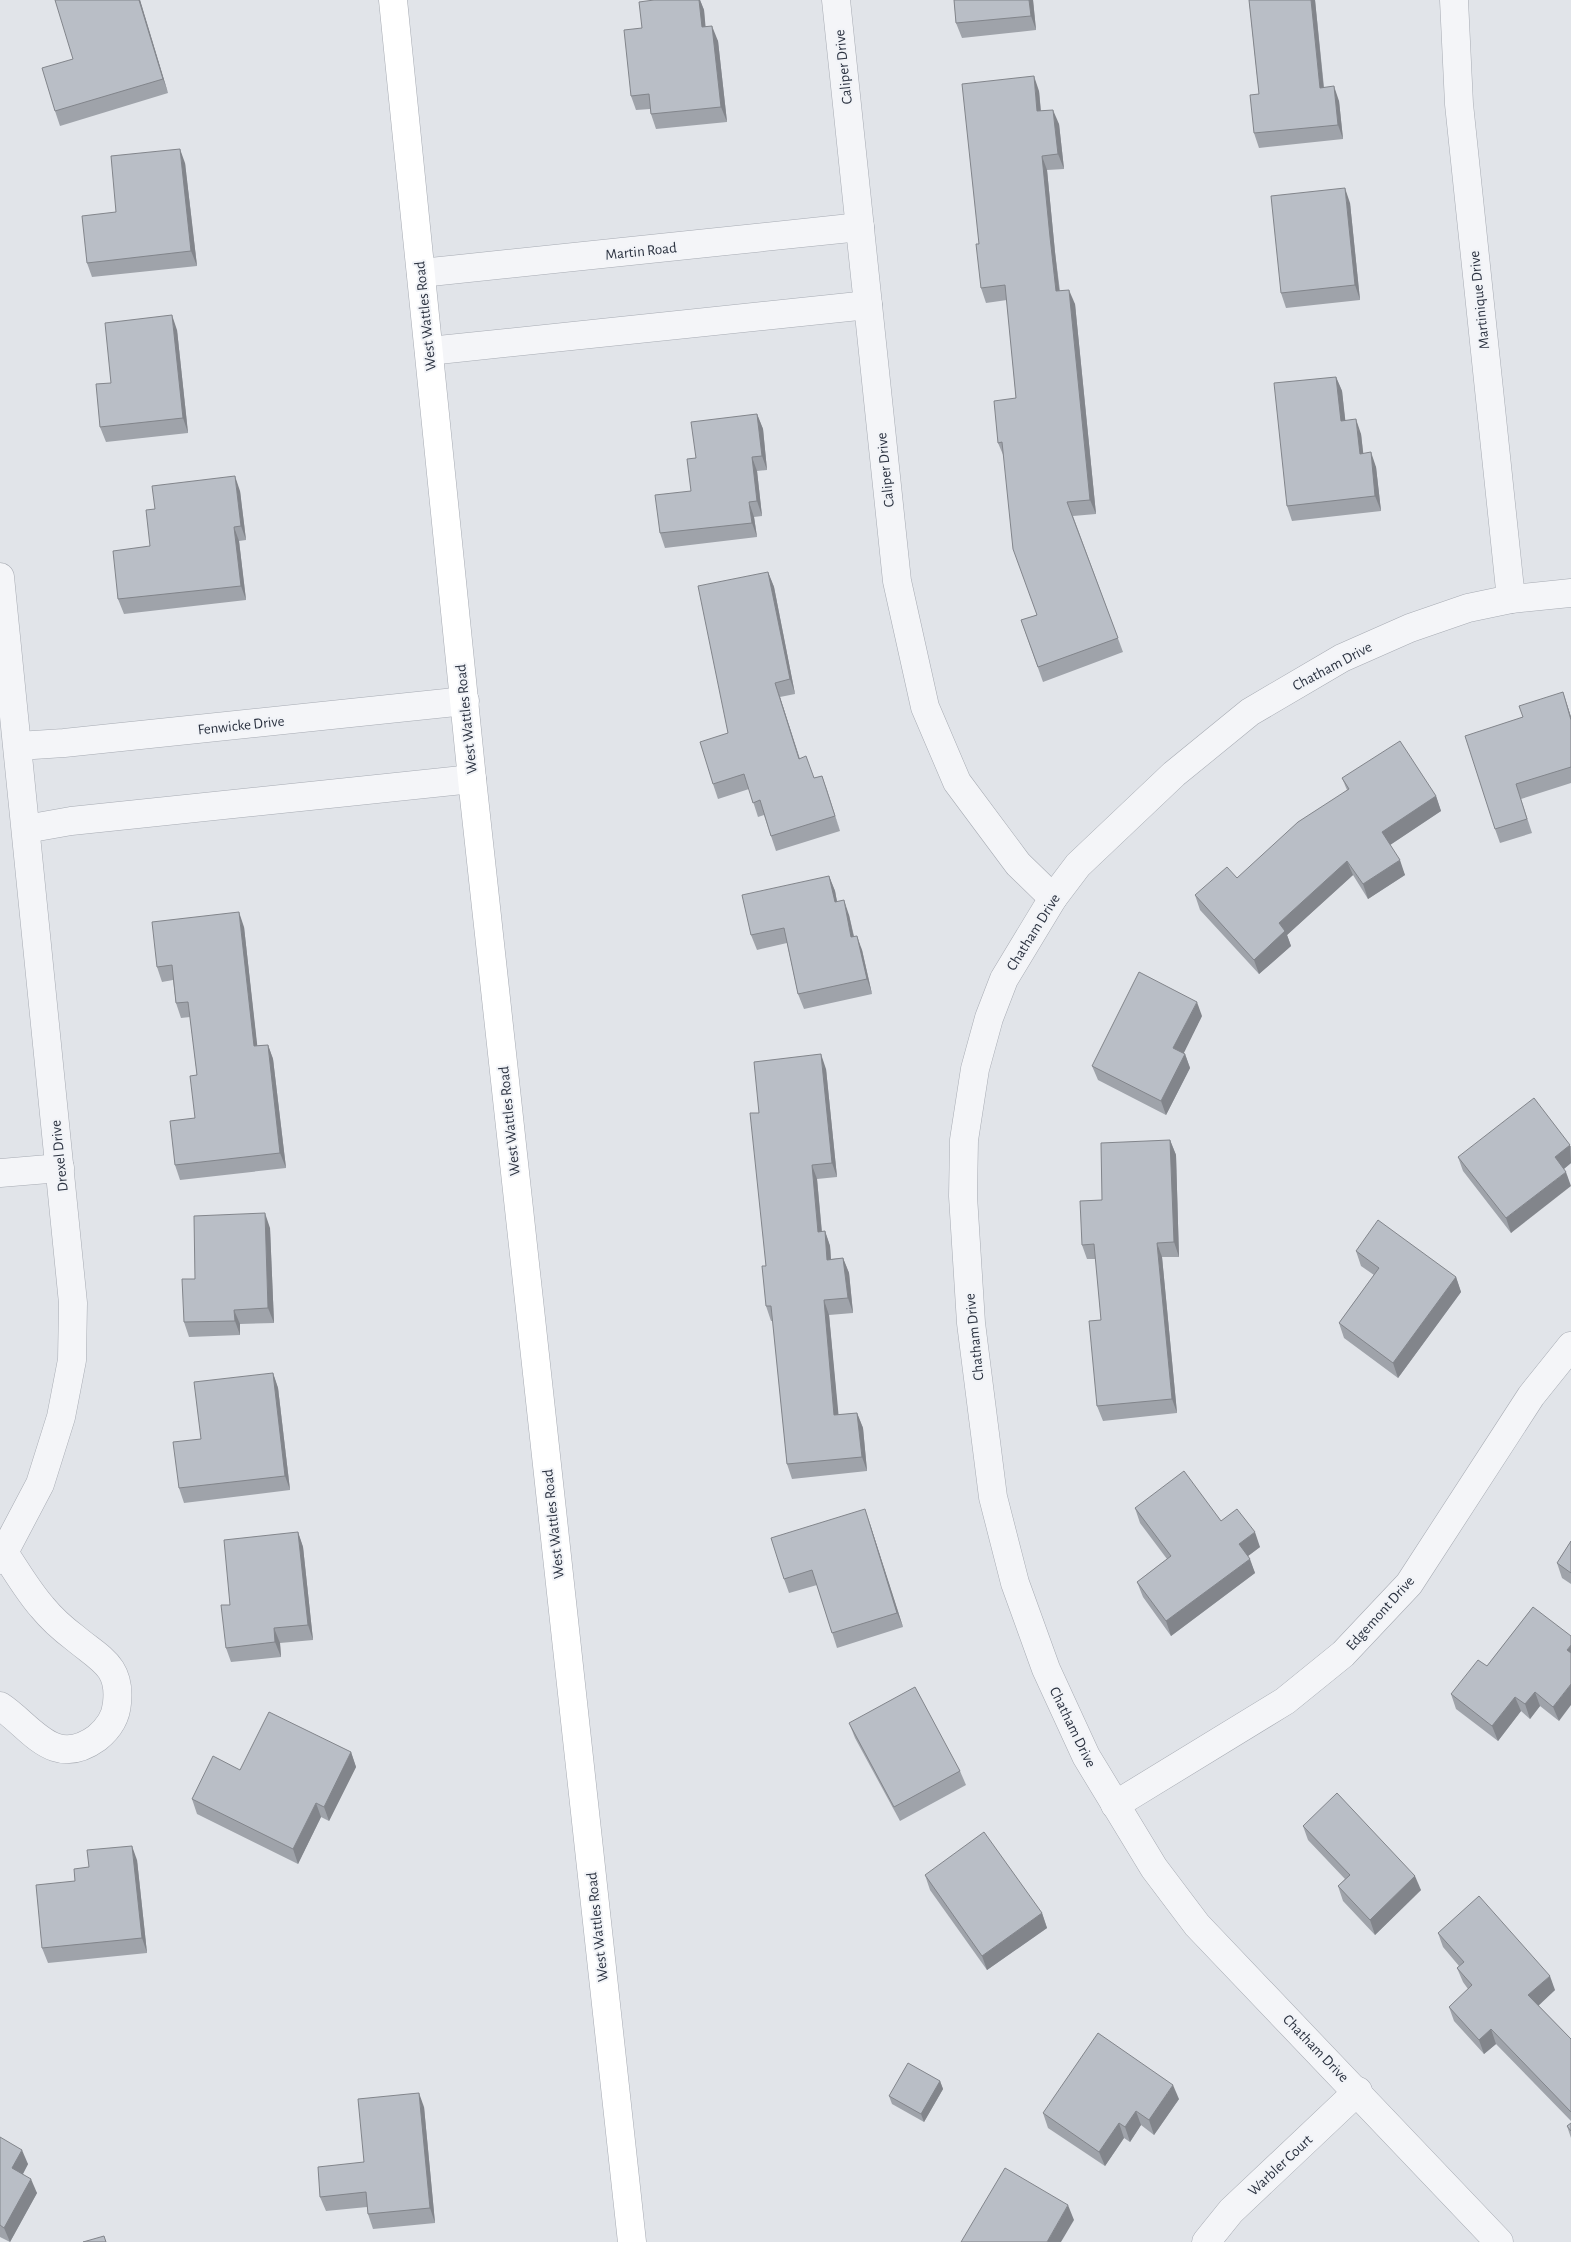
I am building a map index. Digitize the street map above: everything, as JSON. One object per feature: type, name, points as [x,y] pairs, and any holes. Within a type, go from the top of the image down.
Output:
[{"type":"street","name":"West Wattles Road","points":[[393,0],[472,779],[632,2242]]},
{"type":"street","name":"Caliper Drive","points":[[836,0],[897,581],[925,706],[957,782],[1018,864],[1053,898]]},
{"type":"street","name":"Martinique Drive","points":[[1454,0],[1459,104],[1511,599]]},
{"type":"street","name":"Martin Road","points":[[421,273],[860,227]]},
{"type":"street","points":[[429,351],[868,305]]},
{"type":"street","name":"Drexel Drive","points":[[0,577],[73,1303],[72,1360],[61,1417],[40,1484],[2,1557],[41,1607],[74,1638],[104,1660],[115,1677],[118,1693],[116,1712],[106,1731],[86,1745],[64,1749],[39,1741],[0,1706]]},
{"type":"street","name":"Chatham Drive","points":[[1499,2242],[1197,1925],[1154,1868],[1086,1756],[1046,1669],[1015,1583],[994,1497],[983,1423],[969,1294],[963,1196],[964,1149],[975,1070],[989,1018],[1004,979],[1053,898],[1078,865],[1174,774],[1250,712],[1342,658],[1410,628],[1468,608],[1511,599],[1571,592]]},
{"type":"street","name":"Fenwicke Drive","points":[[18,746],[183,731],[465,701]]},
{"type":"street","points":[[26,829],[71,821],[472,779]]},
{"type":"street","points":[[0,1174],[60,1168]]},
{"type":"street","name":"Edgemont Drive","points":[[1115,1805],[1285,1701],[1343,1654],[1409,1584],[1531,1396],[1571,1346]]},
{"type":"street","name":"Warbler Court","points":[[1206,2242],[1231,2211],[1358,2092]]},
{"type":"building","points":[[55,0],[139,0],[163,79],[55,111],[42,68],[73,59]]},
{"type":"building","points":[[699,0],[702,27],[712,26],[721,107],[651,114],[649,94],[631,96],[624,30],[642,28],[639,2]]},
{"type":"building","points":[[954,0],[1029,0],[1031,16],[956,23]]},
{"type":"building","points":[[1249,0],[1311,0],[1320,88],[1334,86],[1338,125],[1254,133],[1250,95],[1259,94]]},
{"type":"building","points":[[1034,76],[1037,111],[1053,110],[1058,154],[1042,156],[1056,291],[1069,290],[1090,500],[1067,502],[1118,638],[1038,667],[1021,620],[1037,615],[1013,549],[1002,442],[998,443],[994,401],[1016,398],[1005,285],[981,288],[976,244],[979,244],[962,84]]},
{"type":"building","points":[[180,149],[191,251],[87,263],[82,216],[116,212],[111,156]]},
{"type":"building","points":[[1345,188],[1355,285],[1281,293],[1271,196]]},
{"type":"building","points":[[172,315],[183,418],[100,427],[96,384],[111,383],[105,323]]},
{"type":"building","points":[[1336,377],[1341,421],[1356,419],[1360,454],[1371,452],[1375,496],[1287,506],[1274,383]]},
{"type":"building","points":[[757,414],[762,456],[752,457],[757,501],[749,502],[752,523],[660,533],[655,495],[691,491],[687,459],[696,458],[691,422]]},
{"type":"building","points":[[235,476],[241,526],[234,527],[241,586],[118,599],[113,551],[150,546],[146,510],[155,509],[152,486]]},
{"type":"building","points":[[768,572],[790,679],[775,683],[799,759],[806,756],[814,778],[822,776],[835,816],[771,836],[760,800],[753,803],[744,774],[713,784],[700,742],[728,733],[698,586]]},
{"type":"building","points":[[1563,692],[1571,720],[1571,767],[1516,784],[1527,819],[1495,829],[1465,736],[1523,717],[1519,706]]},
{"type":"building","points":[[1400,741],[1436,796],[1382,832],[1400,860],[1363,884],[1347,861],[1279,923],[1285,931],[1254,960],[1195,895],[1227,867],[1237,878],[1298,822],[1349,789],[1342,778]]},
{"type":"building","points":[[829,876],[835,902],[844,900],[851,937],[857,936],[867,979],[798,994],[784,928],[751,935],[742,895]]},
{"type":"building","points":[[239,912],[254,1046],[268,1045],[280,1153],[175,1165],[170,1121],[195,1118],[190,1076],[197,1075],[188,1002],[176,1003],[172,965],[157,967],[152,922]]},
{"type":"building","points":[[1139,972],[1197,1002],[1173,1048],[1185,1054],[1161,1101],[1092,1066]]},
{"type":"building","points":[[821,1054],[832,1163],[812,1165],[818,1232],[825,1231],[827,1260],[843,1258],[848,1298],[824,1300],[834,1415],[857,1413],[862,1457],[787,1464],[771,1306],[766,1306],[762,1266],[766,1266],[750,1113],[759,1113],[754,1062]]},
{"type":"building","points":[[1534,1098],[1570,1145],[1555,1157],[1566,1172],[1506,1218],[1458,1157]]},
{"type":"building","points":[[1170,1140],[1174,1242],[1157,1243],[1172,1399],[1097,1406],[1089,1321],[1101,1320],[1094,1244],[1082,1245],[1080,1201],[1102,1200],[1101,1143]]},
{"type":"building","points":[[265,1213],[268,1308],[234,1310],[235,1321],[184,1322],[182,1279],[195,1279],[194,1216]]},
{"type":"building","points":[[1378,1220],[1456,1277],[1393,1363],[1339,1323],[1379,1268],[1356,1251]]},
{"type":"building","points":[[273,1373],[285,1476],[179,1488],[173,1442],[201,1439],[194,1382]]},
{"type":"building","points":[[1184,1471],[1221,1521],[1237,1509],[1255,1532],[1239,1544],[1250,1559],[1166,1621],[1137,1582],[1171,1556],[1135,1508]]},
{"type":"building","points":[[865,1509],[897,1613],[832,1633],[812,1570],[784,1579],[771,1538]]},
{"type":"building","points":[[298,1532],[308,1625],[274,1628],[275,1642],[226,1648],[221,1605],[230,1605],[224,1540]]},
{"type":"building","points":[[1571,1541],[1571,1573],[1557,1563]]},
{"type":"building","points":[[1533,1607],[1571,1636],[1571,1645],[1567,1650],[1571,1653],[1571,1684],[1553,1707],[1535,1692],[1525,1704],[1515,1697],[1492,1726],[1451,1694],[1478,1660],[1487,1666]]},
{"type":"building","points":[[915,1687],[960,1771],[894,1807],[849,1723]]},
{"type":"building","points":[[269,1712],[351,1752],[324,1807],[316,1803],[293,1849],[192,1799],[213,1756],[240,1770]]},
{"type":"building","points":[[1337,1793],[1415,1876],[1370,1920],[1338,1886],[1350,1875],[1303,1826]]},
{"type":"building","points":[[984,1832],[1042,1913],[982,1956],[925,1875]]},
{"type":"building","points":[[132,1846],[142,1938],[42,1948],[36,1885],[75,1881],[74,1869],[89,1867],[87,1850]]},
{"type":"building","points":[[1479,1896],[1550,1976],[1528,1995],[1571,2039],[1571,2112],[1491,2029],[1479,2040],[1449,2007],[1472,1985],[1457,1968],[1464,1962],[1438,1933]]},
{"type":"building","points":[[1098,2033],[1173,2085],[1149,2120],[1136,2111],[1125,2127],[1119,2123],[1099,2152],[1043,2113]]},
{"type":"building","points":[[908,2063],[940,2081],[921,2114],[889,2096]]},
{"type":"building","points":[[419,2093],[430,2208],[368,2214],[366,2192],[320,2197],[318,2167],[364,2162],[358,2099]]},
{"type":"building","points":[[1571,2123],[1571,2131],[1567,2126]]},
{"type":"building","points":[[0,2137],[22,2150],[12,2168],[31,2179],[4,2228],[0,2225]]},
{"type":"building","points":[[1005,2168],[1068,2205],[1047,2242],[961,2242]]},
{"type":"building","points":[[104,2236],[106,2242],[83,2242]]}]
